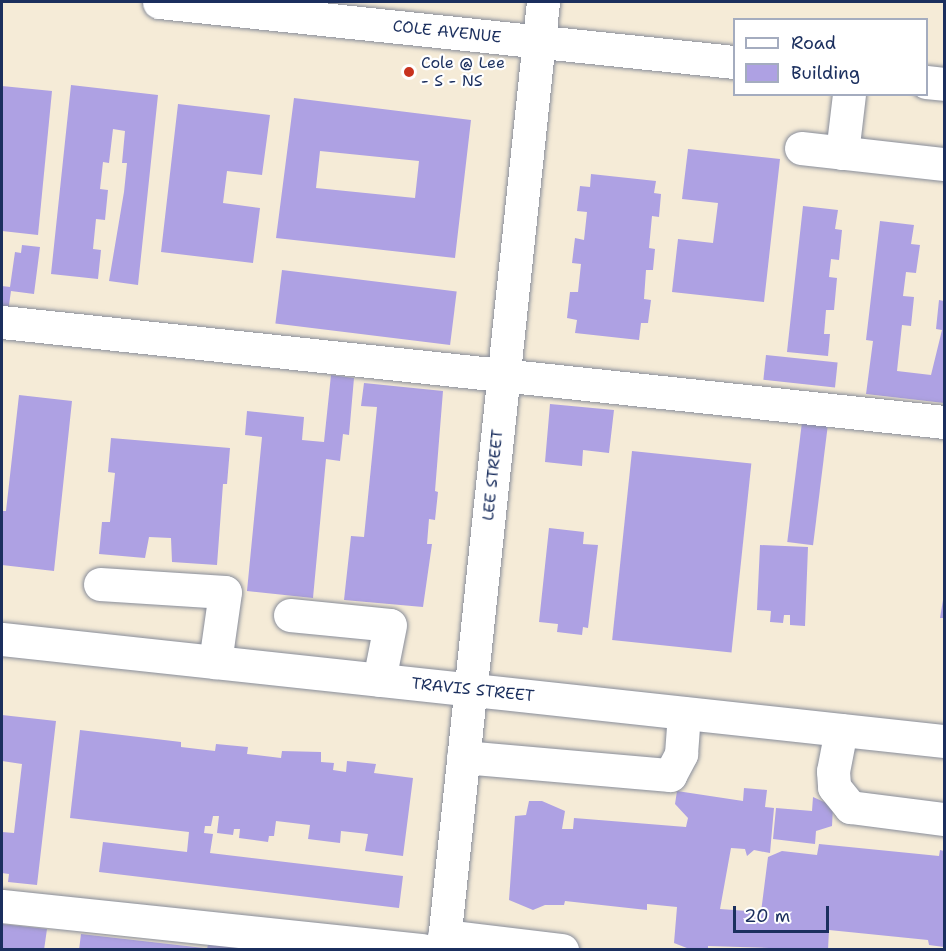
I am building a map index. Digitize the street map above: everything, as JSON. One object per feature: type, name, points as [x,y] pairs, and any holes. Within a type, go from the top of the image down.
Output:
[{"type":"street","name":"COLE AVENUE","points":[[159,2],[292,8],[539,41],[733,62]]},
{"type":"street","name":"LEE STREET","points":[[436,945],[463,757],[543,2]]},
{"type":"street","points":[[928,82],[945,84]]},
{"type":"street","points":[[842,153],[849,96]]},
{"type":"street","points":[[801,148],[945,164]]},
{"type":"street","points":[[2,322],[945,422]]},
{"type":"street","points":[[100,584],[225,592],[215,662]]},
{"type":"street","points":[[290,615],[390,625],[379,680]]},
{"type":"street","name":"TRAVIS STREET","points":[[2,639],[945,741]]},
{"type":"street","points":[[463,757],[670,775],[681,754],[684,713]]},
{"type":"street","points":[[841,730],[833,771],[834,787],[850,807],[945,819]]},
{"type":"street","points":[[2,906],[436,945],[562,950]]},
{"type":"building","points":[[71,85],[158,95],[138,285],[109,281],[127,163],[122,163],[125,131],[113,129],[109,163],[103,162],[100,189],[108,190],[105,220],[96,219],[93,249],[101,250],[98,279],[51,274]]},
{"type":"building","points":[[2,86],[52,91],[38,235],[2,231]]},
{"type":"building","points":[[294,98],[471,120],[455,258],[276,238]],"holes":[[[320,151],[419,161],[415,198],[316,188]]]},
{"type":"building","points":[[178,104],[270,115],[262,175],[227,171],[223,203],[260,208],[253,263],[161,252]]},
{"type":"building","points":[[688,149],[780,159],[764,302],[672,292],[678,239],[713,243],[718,203],[682,199]]},
{"type":"building","points":[[591,174],[656,181],[654,193],[661,194],[659,217],[652,216],[649,248],[655,249],[653,270],[646,270],[644,299],[651,300],[648,323],[641,323],[639,340],[575,333],[577,320],[567,318],[570,292],[578,292],[581,264],[572,263],[575,238],[584,240],[587,212],[577,211],[580,186],[590,187]]},
{"type":"building","points":[[803,206],[838,210],[835,229],[842,230],[839,260],[831,259],[829,277],[837,278],[834,310],[826,310],[824,334],[830,334],[828,356],[787,352]]},
{"type":"building","points":[[880,221],[914,225],[911,244],[920,245],[916,273],[906,272],[903,296],[914,297],[911,326],[902,325],[897,371],[931,375],[942,330],[936,329],[939,300],[944,301],[944,403],[866,394],[873,341],[866,340]]},
{"type":"building","points":[[22,245],[40,247],[34,294],[11,291],[8,312],[2,311],[2,286],[10,287],[15,252],[21,253]]},
{"type":"building","points":[[282,270],[457,291],[450,345],[275,324]]},
{"type":"building","points":[[766,355],[838,363],[835,387],[763,380]]},
{"type":"building","points":[[331,375],[354,378],[349,435],[343,434],[340,461],[326,459],[313,598],[247,591],[262,437],[245,435],[247,411],[304,417],[302,440],[324,442]]},
{"type":"building","points":[[364,383],[443,391],[435,491],[438,492],[435,520],[429,519],[427,544],[432,544],[423,607],[344,600],[351,536],[364,537],[377,407],[361,406]]},
{"type":"building","points":[[19,395],[72,401],[54,571],[2,565],[2,511],[6,511]]},
{"type":"building","points":[[550,404],[614,410],[609,453],[583,450],[582,466],[545,462]]},
{"type":"building","points":[[802,422],[828,425],[813,545],[787,542]]},
{"type":"building","points":[[111,438],[230,448],[227,484],[223,484],[217,565],[172,562],[171,538],[149,537],[145,558],[99,554],[102,522],[110,522],[115,473],[108,472]]},
{"type":"building","points":[[632,451],[751,464],[731,653],[612,640]]},
{"type":"building","points":[[549,528],[584,532],[583,544],[598,545],[588,628],[583,627],[582,635],[557,632],[558,624],[539,622]]},
{"type":"building","points":[[760,545],[808,547],[805,626],[790,625],[790,615],[784,615],[783,623],[770,622],[771,611],[757,610]]},
{"type":"building","points":[[944,594],[944,618],[940,618]]},
{"type":"building","points":[[2,715],[56,721],[37,885],[8,882],[9,874],[2,873],[2,832],[14,833],[22,764],[2,761]]},
{"type":"building","points":[[80,730],[181,742],[181,747],[215,751],[216,744],[248,747],[247,754],[281,758],[282,751],[321,752],[321,762],[334,763],[333,770],[346,772],[347,761],[376,764],[374,773],[413,778],[403,856],[365,851],[368,834],[341,831],[340,843],[308,839],[310,825],[276,821],[274,836],[269,836],[268,842],[239,838],[240,829],[234,829],[233,835],[217,833],[219,816],[213,816],[211,826],[205,826],[204,833],[213,834],[210,853],[403,876],[399,908],[99,872],[103,842],[187,852],[189,832],[70,818]]},
{"type":"building","points":[[744,788],[767,790],[765,807],[774,808],[770,853],[754,850],[747,856],[745,849],[731,848],[720,909],[761,912],[768,857],[782,851],[817,855],[819,844],[939,856],[940,850],[944,851],[944,947],[929,945],[928,940],[829,930],[828,950],[708,946],[708,950],[692,950],[674,943],[677,907],[647,904],[647,910],[565,901],[564,905],[545,905],[533,910],[509,900],[515,816],[526,815],[529,801],[542,801],[565,811],[562,829],[573,829],[574,818],[686,827],[688,818],[675,804],[677,791],[743,801]]},
{"type":"building","points":[[813,797],[833,806],[832,826],[816,831],[815,844],[773,839],[776,808],[812,811]]},
{"type":"building","points":[[2,924],[47,929],[44,950],[2,950]]},
{"type":"building","points":[[81,934],[204,948],[204,950],[79,950]]},
{"type":"building","points":[[208,944],[243,948],[243,950],[207,950]]},
{"type":"place","name":"Cole @ Lee - S - NS","points":[[409,72]]}]
